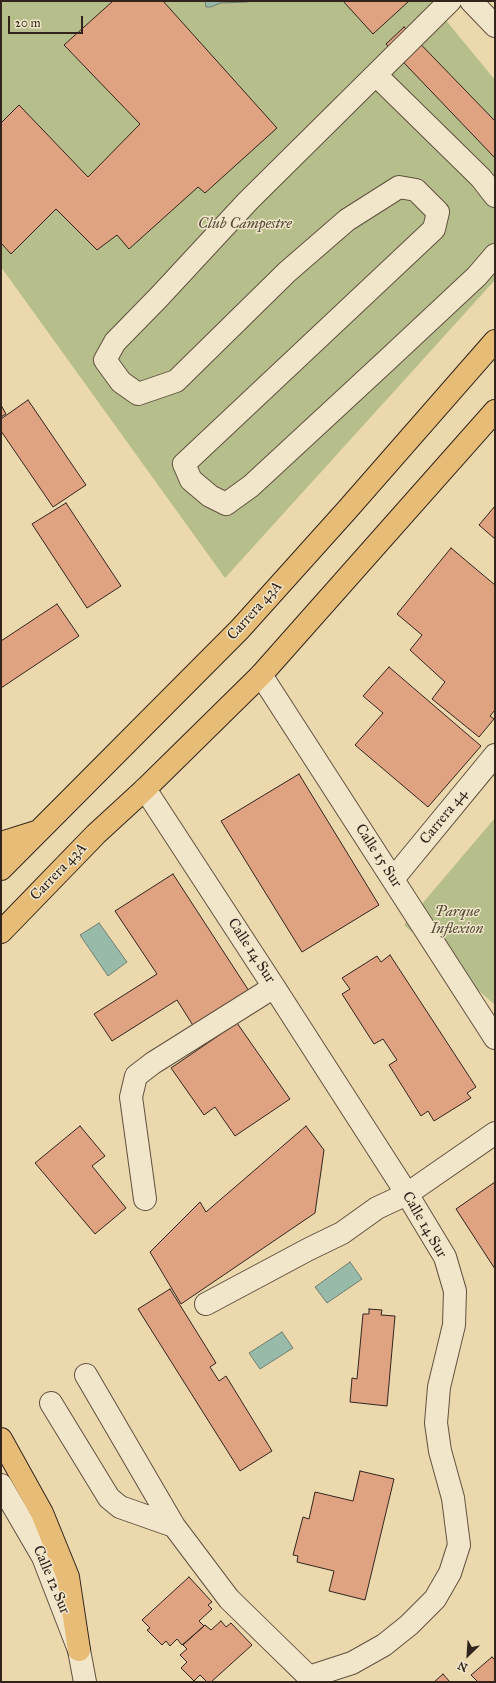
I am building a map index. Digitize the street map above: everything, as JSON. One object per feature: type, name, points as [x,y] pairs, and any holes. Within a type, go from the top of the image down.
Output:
[{"type":"main road","name":"Carrera 43A","points":[[1,869],[240,629],[347,510],[495,341]]},
{"type":"main road","name":"Carrera 43A","points":[[1,932],[96,834],[145,789],[261,675],[495,411]]},
{"type":"main road","points":[[1,843],[39,831]]},
{"type":"main road","points":[[1,1439],[42,1513],[68,1577],[80,1650]]},
{"type":"street","points":[[450,1],[248,201],[115,342],[105,360],[121,382],[138,394],[176,381],[287,272],[347,220],[399,187],[416,190],[438,212],[434,229],[184,464],[191,480],[210,496],[226,504],[251,486],[391,357],[477,276],[495,255]]},
{"type":"street","points":[[471,1],[495,26]]},
{"type":"street","points":[[376,75],[446,146],[481,178],[495,196]]},
{"type":"street","name":"Calle 15 Sur","points":[[261,675],[495,1038]]},
{"type":"street","name":"Carrera 44","points":[[393,879],[495,755]]},
{"type":"street","name":"Calle 14 Sur","points":[[145,789],[407,1194],[445,1257],[455,1290],[454,1325],[439,1387],[436,1423],[440,1451],[452,1498],[459,1545],[450,1573],[435,1599],[409,1625],[384,1645],[352,1663],[309,1676],[229,1599],[174,1526]]},
{"type":"street","points":[[146,1199],[131,1097],[136,1076],[153,1063],[274,987]]},
{"type":"street","points":[[206,1304],[342,1233],[377,1208],[407,1194],[495,1133]]},
{"type":"street","points":[[86,1375],[174,1526]]},
{"type":"street","points":[[51,1403],[109,1498],[125,1509],[174,1526]]},
{"type":"street","name":"Calle 12 Sur","points":[[1,1485],[43,1557],[80,1650],[85,1682]]},
{"type":"green space","name":"Club Campestre","points":[[1,1],[430,1],[495,80],[495,280],[225,578],[1,267]]},
{"type":"green space","name":"Parque Inflexion","points":[[495,818],[495,1005],[404,925]]},
{"type":"shaded area","points":[[205,1],[248,2],[220,3],[211,7],[206,7]]},
{"type":"shaded area","points":[[99,923],[127,962],[108,976],[80,935]]},
{"type":"shaded area","points":[[350,1262],[362,1279],[327,1303],[315,1287]]},
{"type":"shaded area","points":[[282,1332],[293,1348],[260,1369],[249,1353]]},
{"type":"building","points":[[113,1],[163,1],[277,128],[205,193],[198,187],[129,249],[117,235],[97,250],[56,209],[11,254],[1,243],[1,123],[19,105],[88,177],[140,124],[64,45]]},
{"type":"building","points":[[343,1],[409,1],[373,34]]},
{"type":"building","points":[[404,27],[495,121],[495,158],[386,44]]},
{"type":"building","points":[[28,400],[86,485],[53,507],[1,431],[1,419]]},
{"type":"building","points":[[1,405],[6,414],[1,417]]},
{"type":"building","points":[[66,503],[121,586],[87,608],[32,524]]},
{"type":"building","points":[[495,506],[495,539],[479,525]]},
{"type":"building","points":[[451,548],[495,585],[495,710],[490,716],[494,719],[479,737],[432,699],[445,682],[410,650],[422,635],[397,614]]},
{"type":"building","points":[[57,604],[79,636],[1,688],[1,641]]},
{"type":"building","points":[[389,667],[481,746],[428,807],[355,745],[383,713],[363,696]]},
{"type":"building","points":[[299,774],[379,905],[302,952],[221,821]]},
{"type":"building","points":[[173,874],[249,991],[194,1027],[177,1000],[112,1041],[94,1014],[157,974],[115,911]]},
{"type":"building","points":[[390,955],[476,1087],[467,1093],[471,1098],[434,1121],[428,1111],[421,1116],[389,1065],[397,1060],[383,1039],[374,1044],[342,994],[350,989],[342,978],[377,956],[381,962]]},
{"type":"building","points":[[237,1023],[290,1099],[235,1136],[215,1107],[204,1115],[171,1068]]},
{"type":"building","points":[[80,1126],[105,1156],[92,1166],[126,1208],[95,1234],[35,1163]]},
{"type":"building","points":[[306,1126],[324,1150],[315,1213],[181,1304],[150,1252],[200,1202],[206,1212]]},
{"type":"building","points":[[495,1182],[495,1269],[456,1209]]},
{"type":"building","points":[[170,1289],[216,1363],[210,1367],[219,1381],[226,1376],[272,1451],[240,1471],[138,1309]]},
{"type":"building","points":[[369,1309],[382,1310],[381,1315],[395,1316],[387,1406],[350,1402],[352,1378],[357,1379],[363,1314],[369,1314]]},
{"type":"building","points":[[360,1471],[394,1479],[365,1600],[329,1591],[334,1571],[297,1562],[298,1556],[293,1555],[303,1517],[309,1519],[315,1492],[353,1501]]},
{"type":"building","points":[[189,1577],[212,1602],[208,1605],[212,1609],[199,1621],[204,1626],[182,1645],[177,1639],[170,1646],[166,1641],[162,1645],[147,1630],[150,1628],[142,1620]]},
{"type":"building","points":[[221,1621],[226,1627],[231,1623],[252,1645],[211,1682],[207,1682],[200,1675],[194,1681],[181,1668],[187,1662],[180,1655],[187,1649],[183,1645],[205,1625],[211,1630]]},
{"type":"building","points":[[492,1657],[495,1660],[495,1682],[478,1682],[471,1675]]},
{"type":"building","points":[[443,1674],[450,1682],[434,1682]]}]
